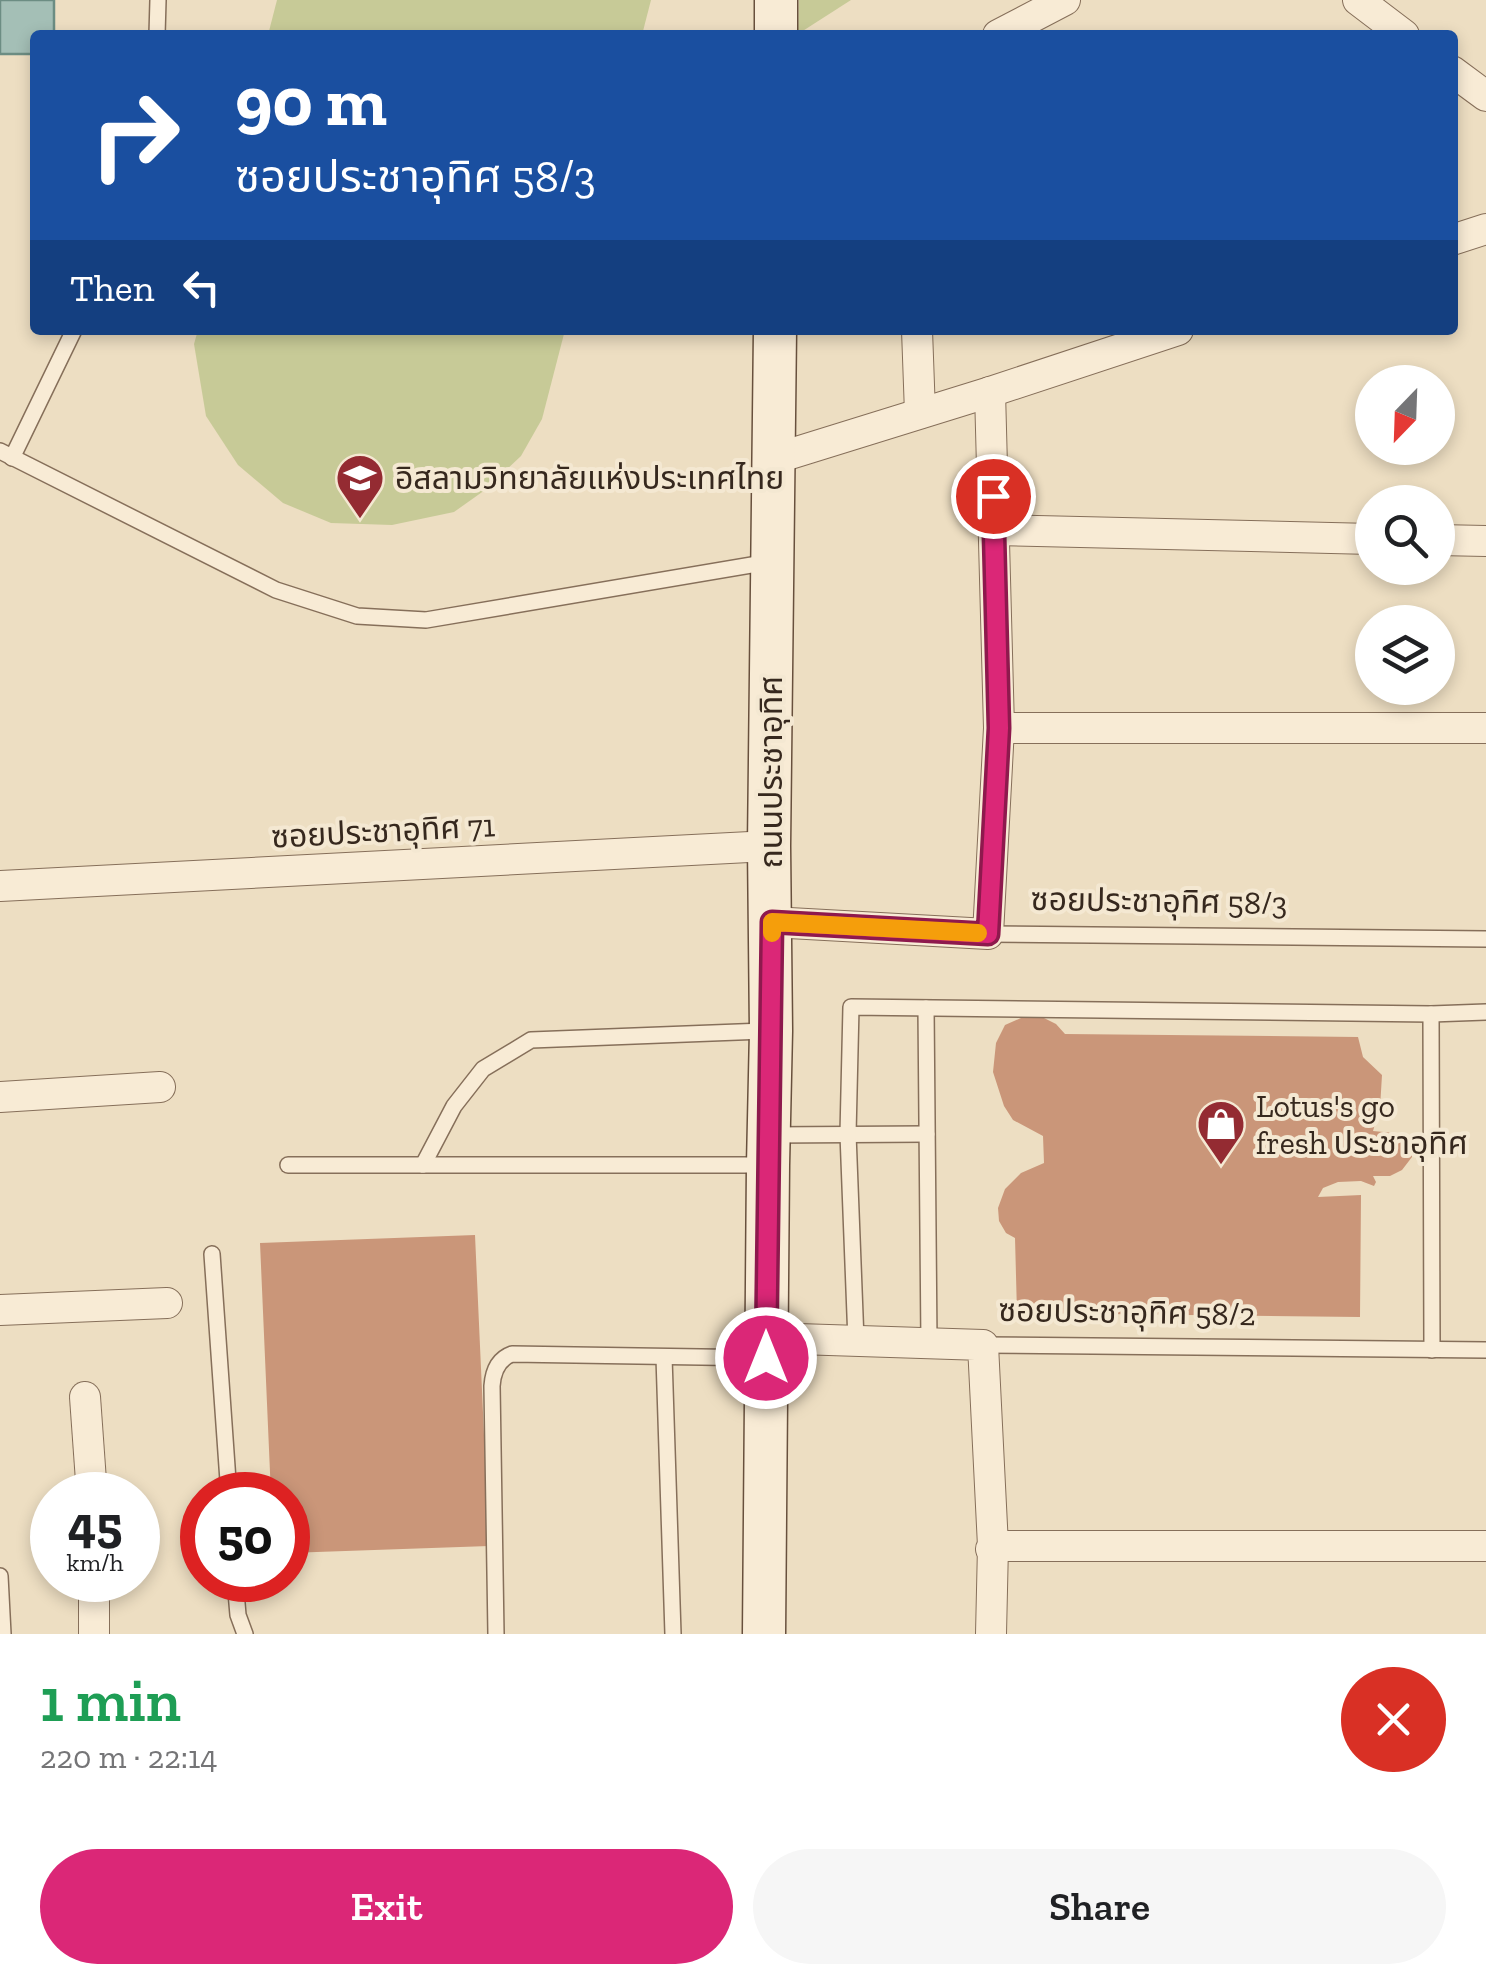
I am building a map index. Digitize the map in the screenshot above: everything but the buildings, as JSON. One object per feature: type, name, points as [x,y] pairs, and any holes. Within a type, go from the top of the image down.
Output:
[{"type":"main road","points":[[776,0],[776,30]]},
{"type":"main road","name":"ถนนประชาอุทิศ","points":[[764,1634],[775,335]]},
{"type":"street","points":[[1008,30],[1065,0]]},
{"type":"street","points":[[1372,4],[1399,30]]},
{"type":"street","points":[[1458,75],[1486,96]]},
{"type":"street","points":[[1458,238],[1486,229]]},
{"type":"street","points":[[917,335],[920,413]]},
{"type":"street","points":[[774,458],[1163,335]]},
{"type":"street","points":[[988,934],[999,728],[990,392]]},
{"type":"street","points":[[994,530],[1355,539]]},
{"type":"street","points":[[1455,540],[1486,541]]},
{"type":"street","points":[[999,728],[1486,728]]},
{"type":"street","name":"ซอยประชาอุทิศ 71","points":[[0,886],[769,846]]},
{"type":"street","name":"ซอยประชาอุทิศ 58/3","points":[[772,922],[988,934]]},
{"type":"street","points":[[0,1097],[160,1086]]},
{"type":"street","points":[[0,1310],[167,1303]]},
{"type":"street","name":"ซอยประชาอุทิศ 58/2","points":[[766,1348],[856,1341],[983,1345]]},
{"type":"street","points":[[983,1345],[992,1547],[991,1634]]},
{"type":"street","points":[[85,1397],[90,1472]]},
{"type":"street","points":[[992,1547],[1486,1546]]},
{"type":"street","points":[[94,1602],[94,1634]]},
{"type":"lane","points":[[158,0],[158,30]]},
{"type":"lane","points":[[71,335],[6,454],[276,590],[356,616],[426,620],[773,561]]},
{"type":"lane","name":"ซอยประชาอุทิศ 58/3","points":[[988,934],[1486,939]]},
{"type":"lane","points":[[856,1341],[848,1134],[852,1007],[1486,1012]]},
{"type":"lane","points":[[926,1008],[928,1343]]},
{"type":"lane","points":[[1431,1014],[1432,1350]]},
{"type":"lane","points":[[423,1165],[454,1106],[483,1069],[531,1040],[772,1030]]},
{"type":"lane","points":[[288,1165],[423,1165],[768,1150],[848,1134],[927,1134]]},
{"type":"lane","points":[[212,1254],[227,1472]]},
{"type":"lane","name":"ซอยประชาอุทิศ 58/2","points":[[983,1345],[1486,1350]]},
{"type":"lane","points":[[496,1634],[492,1386],[496,1367],[503,1359],[512,1354],[664,1357],[766,1348]]},
{"type":"lane","points":[[664,1357],[673,1634]]},
{"type":"lane","points":[[0,1576],[3,1634]]},
{"type":"lane","points":[[237,1602],[245,1634]]},
{"type":"green space","points":[[277,0],[651,0],[643,30],[269,30]]},
{"type":"green space","points":[[799,0],[851,0],[804,30],[798,30]]},
{"type":"green space","points":[[197,335],[564,335],[542,419],[521,456],[485,490],[454,512],[392,525],[331,523],[283,503],[238,465],[206,416],[194,344]]},
{"type":"water","points":[[0,0],[54,0],[54,30],[30,30],[30,54],[0,54]]},
{"type":"slow traffic","points":[[772,933],[772,922],[978,933]]},
{"type":"place","name":"อิสลามวิทยาลัยแห่งประเทศไทย","points":[[360,520]]},
{"type":"place","name":"Lotus's go fresh ประชาอุทิศ","points":[[1221,1166]]},
{"type":"route","points":[[766,1358],[772,922],[988,934],[999,728],[993,496]]}]
